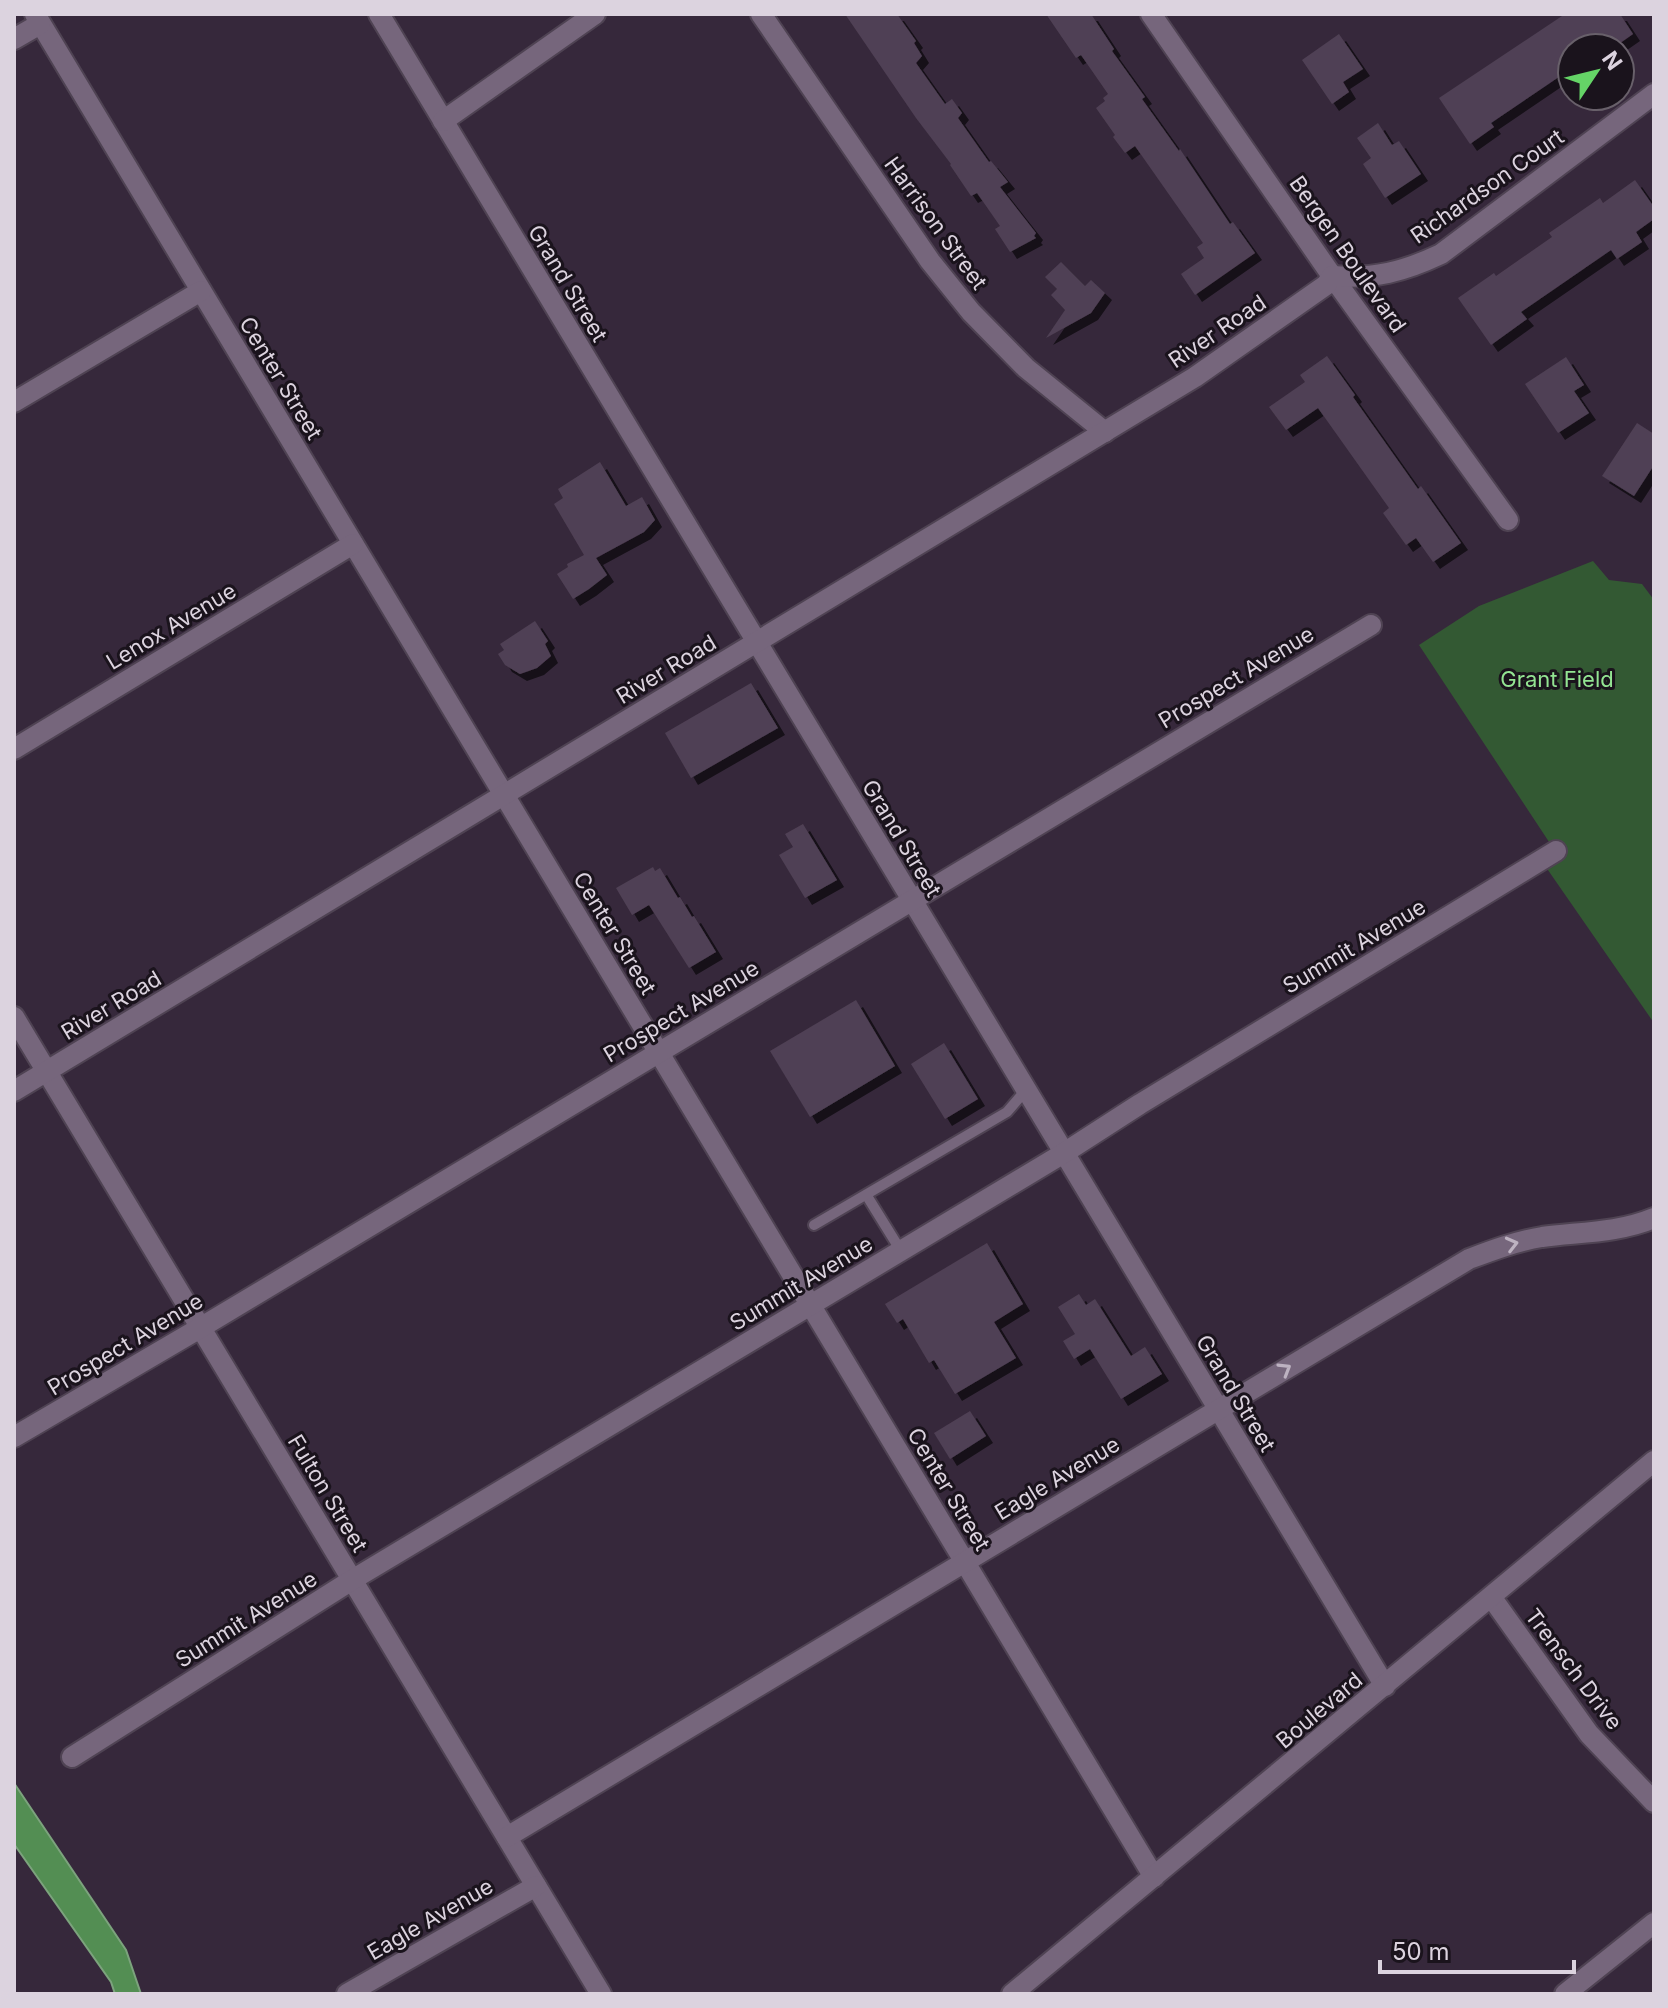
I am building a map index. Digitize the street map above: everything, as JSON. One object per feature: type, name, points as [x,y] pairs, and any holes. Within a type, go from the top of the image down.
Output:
[{"type":"street","name":"Grand Street","points":[[379,14],[1385,1686]]},
{"type":"street","points":[[443,121],[595,14]]},
{"type":"street","name":"Harrison Street","points":[[761,14],[930,261],[971,312],[1026,368],[1105,432]]},
{"type":"street","name":"Bergen Boulevard","points":[[1151,14],[1332,276],[1508,520]]},
{"type":"street","points":[[14,39],[38,19]]},
{"type":"street","name":"Center Street","points":[[38,19],[1154,1877]]},
{"type":"street","name":"Richardson Court","points":[[1332,276],[1385,275],[1441,254],[1654,94]]},
{"type":"street","name":"River Road","points":[[14,1091],[1195,377],[1326,285],[1332,276]]},
{"type":"street","points":[[14,402],[201,291]]},
{"type":"street","name":"Lenox Avenue","points":[[14,749],[353,544]]},
{"type":"street","name":"Prospect Avenue","points":[[14,1437],[1371,625]]},
{"type":"street","name":"Summit Avenue","points":[[72,1757],[352,1580],[1064,1153],[1556,851]]},
{"type":"street","name":"Fulton Street","points":[[14,1017],[601,1994]]},
{"type":"street","name":"Eagle Avenue","points":[[507,1837],[1469,1259],[1507,1245],[1542,1237],[1605,1231],[1654,1218]]},
{"type":"street","name":"Boulevard","points":[[1012,1994],[1654,1461]]},
{"type":"street","name":"Trensch Drive","points":[[1492,1598],[1589,1734],[1654,1802]]},
{"type":"street","name":"Eagle Avenue","points":[[347,1994],[536,1886]]},
{"type":"street","points":[[1565,1994],[1654,1923]]},
{"type":"lane","points":[[814,1225],[1007,1112],[1026,1090]]},
{"type":"lane","points":[[867,1196],[901,1251]]},
{"type":"green space","name":"Grant Field","points":[[1593,561],[1609,580],[1642,584],[1654,600],[1654,1023],[1541,860],[1555,851],[1419,645],[1479,606]]},
{"type":"shaded area","points":[[14,1783],[126,1950],[141,1994],[115,1994],[111,1982],[14,1844]]},
{"type":"building","points":[[845,14],[897,14],[916,41],[914,43],[922,56],[916,63],[945,104],[952,99],[962,113],[958,118],[989,162],[1008,182],[1000,187],[1036,233],[1036,238],[1010,252],[995,229],[1000,226],[977,193],[971,196]]},
{"type":"building","points":[[1046,14],[1091,14],[1114,49],[1112,51],[1145,97],[1142,99],[1230,224],[1233,222],[1255,253],[1195,295],[1181,274],[1204,258],[1197,247],[1203,243],[1135,146],[1125,153],[1113,137],[1115,135],[1096,108],[1108,94],[1081,55],[1076,58]]},
{"type":"building","points":[[1565,14],[1620,14],[1632,32],[1556,32],[1556,79],[1491,123],[1494,127],[1470,144],[1439,98]]},
{"type":"building","points":[[1339,34],[1363,69],[1343,82],[1349,92],[1332,104],[1302,60]]},
{"type":"building","points":[[1378,123],[1392,145],[1399,141],[1421,174],[1385,198],[1363,164],[1371,158],[1357,138]]},
{"type":"building","points":[[1635,180],[1654,207],[1654,219],[1636,232],[1642,242],[1617,259],[1611,250],[1521,312],[1527,319],[1491,345],[1458,298],[1552,237],[1549,233],[1600,198],[1603,203]]},
{"type":"building","points":[[1061,262],[1085,286],[1091,280],[1105,293],[1091,313],[1046,338],[1065,310],[1051,295],[1057,289],[1045,277]]},
{"type":"building","points":[[1327,356],[1418,489],[1421,486],[1461,543],[1433,562],[1416,538],[1406,545],[1383,513],[1389,508],[1318,408],[1286,430],[1269,407],[1305,382],[1300,375]]},
{"type":"building","points":[[1566,357],[1584,385],[1574,391],[1589,413],[1558,433],[1525,384]]},
{"type":"building","points":[[1637,423],[1654,434],[1654,465],[1634,496],[1602,476]]},
{"type":"building","points":[[600,462],[626,506],[642,497],[655,520],[644,532],[596,558],[607,575],[573,599],[557,574],[568,567],[567,564],[584,555],[554,504],[563,498],[558,489]]},
{"type":"building","points":[[535,621],[548,641],[545,644],[551,656],[537,668],[520,674],[505,665],[498,654],[504,650],[500,644]]},
{"type":"building","points":[[751,683],[778,728],[691,778],[665,733]]},
{"type":"building","points":[[803,824],[837,880],[805,898],[779,855],[793,847],[785,834]]},
{"type":"building","points":[[653,867],[655,871],[660,868],[716,952],[689,968],[649,905],[632,915],[616,888]]},
{"type":"building","points":[[856,1000],[895,1066],[810,1117],[770,1051]]},
{"type":"building","points":[[944,1043],[978,1099],[945,1119],[911,1064]]},
{"type":"building","points":[[987,1243],[1023,1304],[994,1322],[1016,1358],[955,1394],[934,1360],[929,1363],[903,1319],[897,1323],[885,1304]]},
{"type":"building","points":[[1079,1294],[1086,1305],[1095,1299],[1131,1356],[1145,1347],[1162,1374],[1121,1399],[1090,1349],[1074,1359],[1063,1341],[1075,1334],[1058,1307]]},
{"type":"building","points":[[970,1411],[986,1436],[950,1459],[934,1433]]}]
